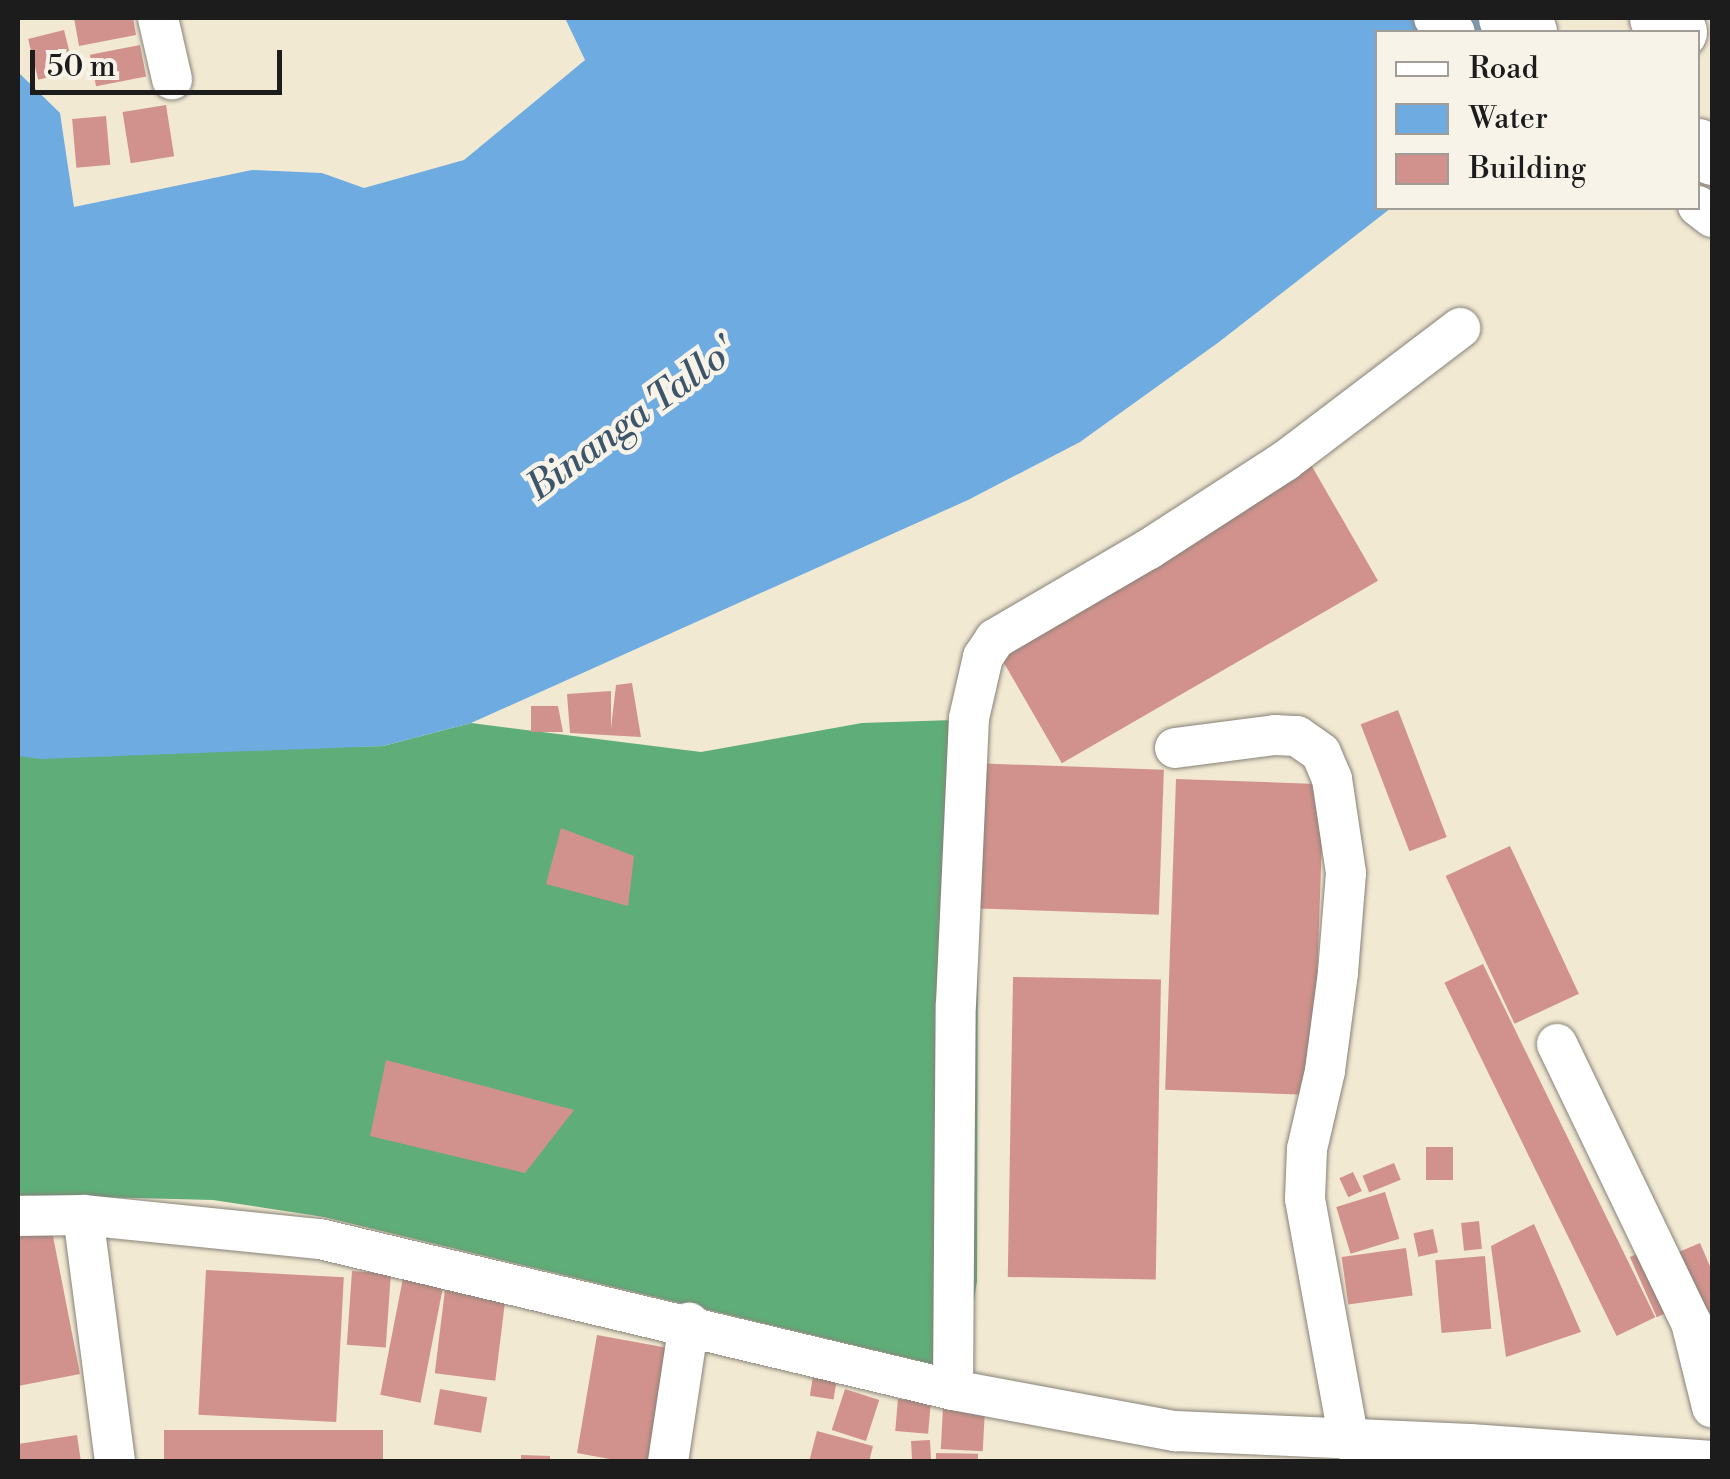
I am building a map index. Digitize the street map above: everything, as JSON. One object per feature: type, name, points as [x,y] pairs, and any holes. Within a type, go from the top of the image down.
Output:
[{"type":"street","points":[[158,18],[172,79]]},
{"type":"street","points":[[953,1390],[956,1004],[969,718],[983,657],[994,639],[1150,549],[1285,461],[1460,328]]},
{"type":"street","points":[[1175,748],[1275,735],[1297,736],[1321,753],[1332,780],[1344,889],[1338,973],[1325,1071],[1307,1150],[1305,1199],[1349,1441]]},
{"type":"street","points":[[1557,1044],[1691,1322],[1712,1408]]},
{"type":"street","points":[[83,1215],[115,1462]]},
{"type":"street","points":[[18,1216],[83,1215],[320,1239],[689,1323],[953,1390],[1176,1432],[1349,1441],[1469,1453],[1712,1461]]},
{"type":"street","points":[[668,1462],[689,1323]]},
{"type":"green space","points":[[984,719],[978,847],[977,1281],[965,1358],[937,1365],[324,1217],[213,1200],[18,1195],[18,756],[383,746],[471,723],[701,752],[862,723]]},
{"type":"water","name":"Binanga Tallo'","points":[[565,18],[1545,18],[1538,30],[1375,30],[1375,210],[1388,210],[1219,342],[1080,442],[968,500],[471,723],[383,746],[41,759],[18,756],[18,72],[60,113],[74,207],[252,170],[322,173],[364,188],[464,160],[585,60]]},
{"type":"building","points":[[74,18],[133,18],[136,35],[79,46]]},
{"type":"building","points":[[64,30],[74,71],[38,80],[28,39]]},
{"type":"building","points":[[140,45],[146,76],[96,86],[90,55]]},
{"type":"building","points":[[166,105],[174,156],[131,163],[123,112]]},
{"type":"building","points":[[106,116],[110,165],[76,168],[72,119]]},
{"type":"building","points":[[1310,463],[1378,581],[1062,763],[994,646]]},
{"type":"building","points":[[632,683],[641,737],[570,733],[567,694],[611,691],[611,728],[616,685]]},
{"type":"building","points":[[531,706],[558,706],[563,732],[531,732]]},
{"type":"building","points":[[1398,710],[1447,837],[1409,851],[1361,724]]},
{"type":"building","points":[[970,763],[1164,770],[1159,915],[965,908]]},
{"type":"building","points":[[1176,779],[1324,784],[1313,1095],[1165,1090]]},
{"type":"building","points":[[561,828],[634,856],[628,906],[546,884]]},
{"type":"building","points":[[1510,846],[1579,994],[1515,1024],[1446,876]]},
{"type":"building","points":[[1483,964],[1655,1317],[1617,1336],[1444,983]]},
{"type":"building","points":[[1013,977],[1161,980],[1156,1280],[1008,1277]]},
{"type":"building","points":[[386,1060],[574,1110],[525,1173],[370,1136]]},
{"type":"building","points":[[1426,1147],[1453,1147],[1453,1180],[1426,1180]]},
{"type":"building","points":[[1394,1163],[1401,1180],[1369,1192],[1362,1176]]},
{"type":"building","points":[[1353,1172],[1362,1191],[1348,1197],[1339,1178]]},
{"type":"building","points":[[1385,1192],[1399,1239],[1351,1254],[1336,1207]]},
{"type":"building","points":[[1479,1221],[1482,1249],[1464,1251],[1461,1223]]},
{"type":"building","points":[[1534,1224],[1581,1332],[1506,1357],[1491,1246]]},
{"type":"building","points":[[1433,1229],[1438,1252],[1418,1257],[1413,1233]]},
{"type":"building","points":[[52,1231],[80,1374],[18,1386],[18,1237]]},
{"type":"building","points":[[1700,1243],[1712,1271],[1712,1322],[1705,1326],[1674,1254]]},
{"type":"building","points":[[1406,1248],[1413,1296],[1348,1305],[1342,1257]]},
{"type":"building","points":[[1650,1248],[1677,1308],[1657,1317],[1630,1257]]},
{"type":"building","points":[[1485,1256],[1491,1329],[1442,1333],[1435,1260]]},
{"type":"building","points":[[206,1270],[344,1277],[336,1422],[198,1415]]},
{"type":"building","points":[[352,1271],[391,1274],[386,1348],[347,1345]]},
{"type":"building","points":[[403,1278],[443,1286],[421,1403],[380,1395]]},
{"type":"building","points":[[445,1290],[506,1297],[495,1381],[435,1373]]},
{"type":"building","points":[[597,1335],[679,1350],[659,1462],[626,1462],[577,1453]]},
{"type":"building","points":[[813,1376],[837,1380],[834,1400],[810,1396]]},
{"type":"building","points":[[440,1389],[487,1397],[481,1433],[434,1424]]},
{"type":"building","points":[[845,1389],[879,1400],[866,1441],[832,1430]]},
{"type":"building","points":[[898,1399],[931,1402],[928,1434],[895,1431]]},
{"type":"building","points":[[943,1407],[985,1409],[983,1451],[941,1449]]},
{"type":"building","points":[[164,1430],[383,1430],[383,1462],[164,1462]]},
{"type":"building","points":[[817,1431],[873,1446],[869,1462],[809,1462]]},
{"type":"building","points":[[77,1435],[81,1462],[18,1462],[18,1444]]},
{"type":"building","points":[[930,1440],[931,1462],[912,1462],[911,1441]]},
{"type":"building","points":[[936,1453],[978,1454],[978,1462],[936,1462]]},
{"type":"building","points":[[521,1455],[550,1456],[550,1462],[521,1462]]}]
